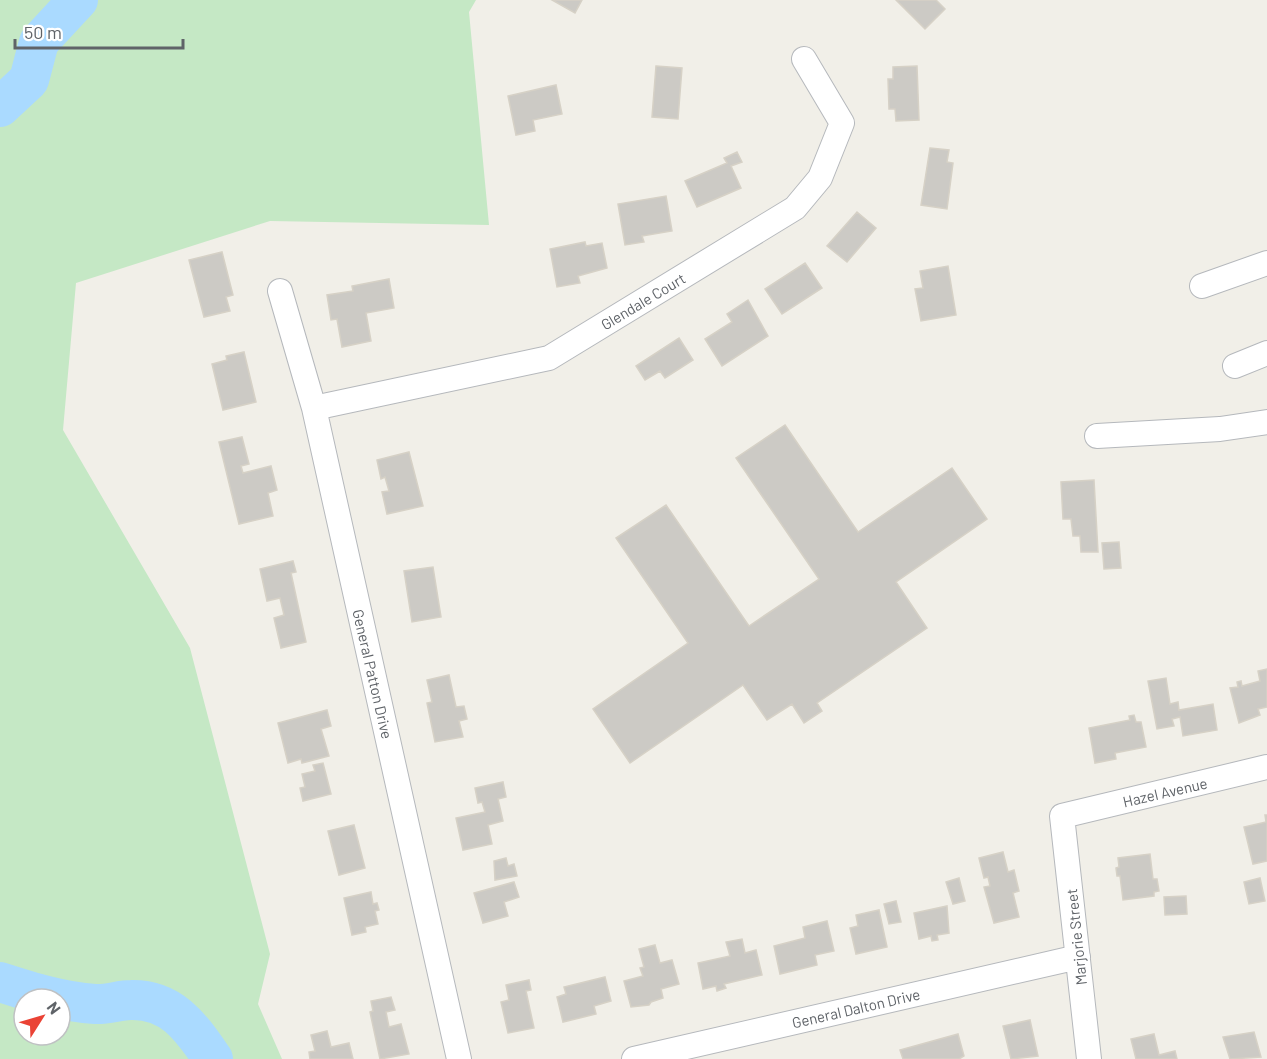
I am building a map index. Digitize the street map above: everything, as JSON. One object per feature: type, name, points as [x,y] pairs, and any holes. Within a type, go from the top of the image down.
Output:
[{"type":"street","name":"Glendale Court","points":[[314,408],[549,358],[795,208],[820,178],[842,123],[804,59]]},
{"type":"street","points":[[1202,286],[1267,263]]},
{"type":"street","name":"General Patton Drive","points":[[280,291],[314,408],[459,1059]]},
{"type":"street","points":[[1235,366],[1267,353]]},
{"type":"street","points":[[1097,436],[1220,429],[1267,422]]},
{"type":"street","name":"Hazel Avenue","points":[[1062,816],[1267,767]]},
{"type":"street","name":"Marjorie Street","points":[[1062,816],[1089,1059]]},
{"type":"street","name":"General Dalton Drive","points":[[634,1059],[1078,957]]},
{"type":"green space","points":[[0,0],[476,0],[469,12],[489,225],[270,221],[76,283],[63,430],[190,648],[270,954],[258,1004],[282,1059],[0,1059]]},
{"type":"building","points":[[552,0],[582,0],[575,13]]},
{"type":"building","points":[[896,0],[936,0],[945,9],[925,29]]},
{"type":"building","points":[[656,66],[682,68],[678,119],[652,117]]},
{"type":"building","points":[[917,66],[919,120],[896,121],[895,109],[889,109],[888,79],[893,79],[893,67]]},
{"type":"building","points":[[556,85],[562,114],[533,120],[535,131],[516,135],[508,96]]},
{"type":"building","points":[[930,148],[949,150],[947,162],[953,163],[947,209],[921,205]]},
{"type":"building","points":[[737,152],[742,162],[731,166],[741,188],[697,207],[685,181],[727,163],[724,158]]},
{"type":"building","points":[[666,196],[672,231],[642,236],[644,242],[625,245],[618,204]]},
{"type":"building","points":[[857,212],[876,228],[847,262],[827,246]]},
{"type":"building","points":[[585,242],[586,246],[602,243],[607,268],[578,276],[580,283],[557,287],[550,249]]},
{"type":"building","points":[[222,252],[233,295],[226,297],[230,311],[204,317],[189,260]]},
{"type":"building","points":[[805,263],[822,288],[782,314],[765,289]]},
{"type":"building","points":[[948,266],[956,315],[921,321],[915,289],[923,288],[920,271]]},
{"type":"building","points":[[389,279],[394,308],[366,313],[371,341],[342,347],[337,319],[331,320],[327,295],[353,291],[352,286]]},
{"type":"building","points":[[748,300],[768,336],[722,366],[705,339],[732,322],[727,314]]},
{"type":"building","points":[[679,338],[693,360],[665,378],[660,371],[645,380],[636,366]]},
{"type":"building","points":[[244,352],[256,402],[223,410],[212,364],[227,360],[226,356]]},
{"type":"building","points":[[785,425],[858,532],[952,468],[987,519],[896,582],[927,628],[817,703],[822,711],[804,723],[792,704],[767,720],[743,685],[630,763],[593,709],[688,643],[616,538],[666,505],[749,626],[819,579],[736,458]]},
{"type":"building","points":[[242,437],[249,464],[241,466],[243,473],[271,466],[277,490],[268,493],[273,516],[239,524],[219,442]]},
{"type":"building","points":[[409,452],[423,506],[387,514],[382,492],[389,491],[385,477],[381,479],[377,460]]},
{"type":"building","points":[[1094,480],[1098,552],[1081,552],[1080,536],[1073,536],[1071,519],[1063,519],[1061,482]]},
{"type":"building","points":[[1119,542],[1121,568],[1104,569],[1102,543]]},
{"type":"building","points":[[293,561],[296,572],[291,573],[306,642],[281,648],[274,618],[284,615],[280,598],[267,601],[260,569]]},
{"type":"building","points":[[433,567],[441,617],[412,622],[404,571]]},
{"type":"building","points":[[1267,669],[1267,707],[1258,709],[1260,715],[1239,723],[1230,688],[1238,687],[1237,682],[1241,681],[1242,686],[1260,681],[1258,671]]},
{"type":"building","points":[[449,675],[456,707],[464,706],[467,719],[459,721],[463,737],[435,742],[427,703],[432,702],[427,680]]},
{"type":"building","points":[[1166,678],[1170,704],[1178,702],[1179,710],[1213,704],[1217,730],[1183,736],[1180,717],[1172,719],[1174,726],[1157,729],[1148,681]]},
{"type":"building","points":[[327,710],[331,726],[321,729],[329,756],[302,763],[301,759],[288,763],[278,723]]},
{"type":"building","points":[[1134,715],[1136,722],[1141,722],[1146,747],[1115,753],[1116,759],[1095,763],[1089,728],[1130,720],[1129,716]]},
{"type":"building","points":[[323,763],[331,794],[303,801],[300,788],[305,787],[302,774],[315,771],[313,765]]},
{"type":"building","points":[[503,782],[506,797],[498,799],[503,821],[488,825],[492,844],[463,850],[456,818],[485,812],[482,802],[478,803],[475,788]]},
{"type":"building","points":[[1265,815],[1267,815],[1267,861],[1253,864],[1244,827],[1266,822]]},
{"type":"building","points":[[354,825],[365,868],[339,875],[328,831]]},
{"type":"building","points":[[1003,852],[1008,872],[1014,870],[1019,891],[1013,893],[1019,917],[994,923],[984,887],[990,886],[988,877],[984,878],[979,858]]},
{"type":"building","points":[[1150,854],[1153,879],[1157,879],[1159,891],[1154,892],[1154,896],[1123,900],[1120,876],[1117,876],[1116,868],[1119,867],[1118,858]]},
{"type":"building","points":[[506,858],[508,866],[514,864],[517,876],[495,880],[494,861]]},
{"type":"building","points":[[959,878],[965,901],[953,904],[946,882]]},
{"type":"building","points":[[1260,878],[1265,901],[1249,904],[1244,882]]},
{"type":"building","points":[[514,882],[519,897],[504,902],[508,916],[483,923],[474,893]]},
{"type":"building","points":[[371,892],[373,904],[377,903],[379,910],[375,911],[378,924],[365,927],[366,932],[352,935],[344,898]]},
{"type":"building","points":[[1186,896],[1187,914],[1165,915],[1164,897]]},
{"type":"building","points":[[896,901],[901,922],[889,924],[884,904]]},
{"type":"building","points":[[947,906],[949,933],[937,935],[938,940],[932,941],[931,936],[919,939],[914,913]]},
{"type":"building","points":[[879,910],[887,947],[856,954],[850,928],[858,926],[856,915]]},
{"type":"building","points":[[827,921],[834,951],[815,955],[817,965],[780,974],[774,946],[805,938],[803,927]]},
{"type":"building","points":[[742,939],[745,953],[756,950],[762,975],[724,984],[726,988],[717,991],[716,986],[703,989],[698,963],[730,956],[726,942]]},
{"type":"building","points":[[655,945],[660,963],[672,960],[679,984],[661,989],[663,998],[649,1005],[631,1007],[624,981],[643,976],[640,968],[644,967],[639,949]]},
{"type":"building","points":[[605,977],[611,1001],[594,1006],[596,1014],[563,1022],[557,997],[566,994],[564,987]]},
{"type":"building","points":[[529,980],[531,990],[526,991],[534,1028],[508,1033],[501,1002],[509,1000],[506,985]]},
{"type":"building","points":[[391,997],[395,1010],[386,1012],[389,1027],[401,1024],[409,1054],[380,1059],[370,1012],[373,1011],[371,1001]]},
{"type":"building","points":[[1030,1020],[1038,1056],[1011,1059],[1003,1026]]},
{"type":"building","points":[[327,1031],[331,1047],[349,1043],[353,1059],[310,1059],[309,1052],[315,1051],[311,1035]]},
{"type":"building","points":[[1254,1032],[1261,1057],[1230,1059],[1223,1037]]},
{"type":"building","points":[[958,1034],[964,1056],[959,1059],[903,1059],[900,1050]]},
{"type":"building","points":[[1154,1034],[1159,1055],[1175,1051],[1177,1059],[1136,1059],[1131,1039]]},
{"type":"waterway","points":[[0,107],[29,80],[39,42],[78,0]]},
{"type":"waterway","points":[[0,982],[47,996],[83,1003],[100,1004],[131,1000],[159,1005],[180,1018],[213,1059]]}]
